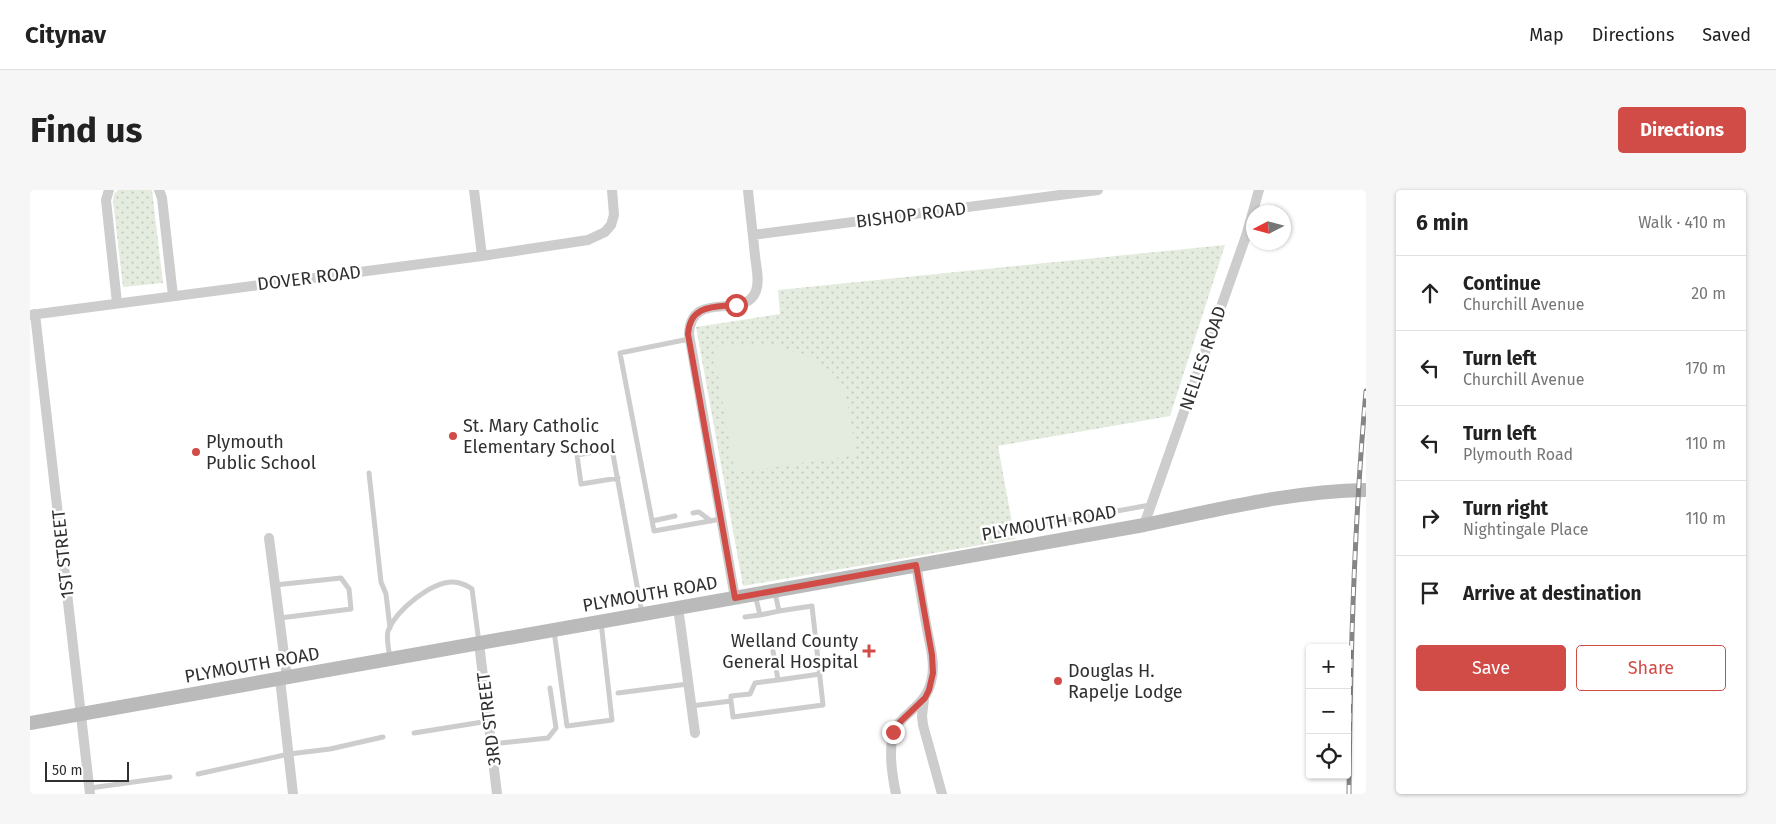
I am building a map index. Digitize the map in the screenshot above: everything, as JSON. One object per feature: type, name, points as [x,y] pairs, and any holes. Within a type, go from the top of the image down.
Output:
[{"type":"street","points":[[109,190],[106,200],[117,303]]},
{"type":"street","points":[[160,190],[173,296]]},
{"type":"street","points":[[474,190],[482,256]]},
{"type":"street","name":"DOVER ROAD","points":[[32,314],[482,256],[588,240],[605,232],[611,225],[614,215],[612,190]]},
{"type":"street","points":[[735,598],[716,520],[689,339],[689,324],[696,313],[706,309],[742,303],[750,300],[755,293],[757,277],[748,190]]},
{"type":"street","name":"BISHOP ROAD","points":[[753,235],[1098,190]]},
{"type":"street","name":"NELLES ROAD","points":[[1144,525],[1246,236],[1259,190]]},
{"type":"street","name":"1ST STREET","points":[[32,314],[90,791]]},
{"type":"street","name":"PLYMOUTH ROAD","points":[[30,723],[1144,525],[1302,495],[1366,490]]},
{"type":"street","points":[[269,538],[279,618],[293,794]]},
{"type":"street","points":[[916,565],[933,664],[932,682],[925,698],[922,716],[923,725],[942,794]]},
{"type":"street","points":[[678,607],[694,733]]},
{"type":"street","name":"3RD STREET","points":[[480,643],[497,794]]},
{"type":"street","points":[[896,794],[891,749],[893,732],[899,723],[925,698]]},
{"type":"lane","points":[[689,339],[620,353],[654,531],[716,520]]},
{"type":"lane","points":[[618,478],[581,484],[577,455],[612,449],[618,478],[643,614]]},
{"type":"lane","points":[[369,473],[381,582],[386,594],[390,628]]},
{"type":"lane","points":[[996,533],[1151,505]]},
{"type":"lane","points":[[693,513],[699,512],[716,520]]},
{"type":"lane","points":[[652,521],[676,516]]},
{"type":"lane","points":[[275,585],[341,578],[349,589],[351,609],[279,618]]},
{"type":"lane","points":[[390,660],[388,634],[390,628],[407,606],[415,598],[440,585],[453,582],[464,584],[472,589],[480,643]]},
{"type":"lane","points":[[774,591],[778,612]]},
{"type":"lane","points":[[755,594],[760,615]]},
{"type":"lane","points":[[745,618],[812,606],[820,674],[823,706],[733,717],[731,696],[750,694],[755,683],[820,674]]},
{"type":"lane","points":[[554,630],[567,726],[612,720],[601,622]]},
{"type":"lane","points":[[773,651],[778,680]]},
{"type":"lane","points":[[618,693],[688,684]]},
{"type":"lane","points":[[492,744],[548,738],[556,728],[550,688]]},
{"type":"lane","points":[[691,706],[731,701]]},
{"type":"lane","points":[[414,733],[489,721]]},
{"type":"lane","points":[[198,774],[289,754],[330,749],[383,738]]},
{"type":"lane","points":[[90,791],[170,777]]},
{"type":"shaded area","points":[[118,190],[152,190],[163,283],[123,287],[113,201],[114,194]]},
{"type":"shaded area","points":[[1225,245],[1170,416],[998,446],[1015,539],[743,586],[696,327],[780,314],[778,290]]},
{"type":"shaded area","points":[[774,345],[808,357],[831,371],[845,392],[857,455],[742,472],[734,468],[713,347]]},
{"type":"railway","points":[[1349,794],[1353,592],[1366,391]]},
{"type":"place","name":"St. Mary Catholic Elementary School","points":[[453,436]]},
{"type":"place","name":"Plymouth Public School","points":[[196,452]]},
{"type":"place","name":"Welland County General Hospital","points":[[869,651]]},
{"type":"place","name":"Douglas H. Rapelje Lodge","points":[[1058,681]]},
{"type":"route","points":[[736,305],[706,309],[696,313],[689,324],[688,334],[735,598],[916,565],[932,655],[932,682],[925,698],[899,723],[893,732]]}]
